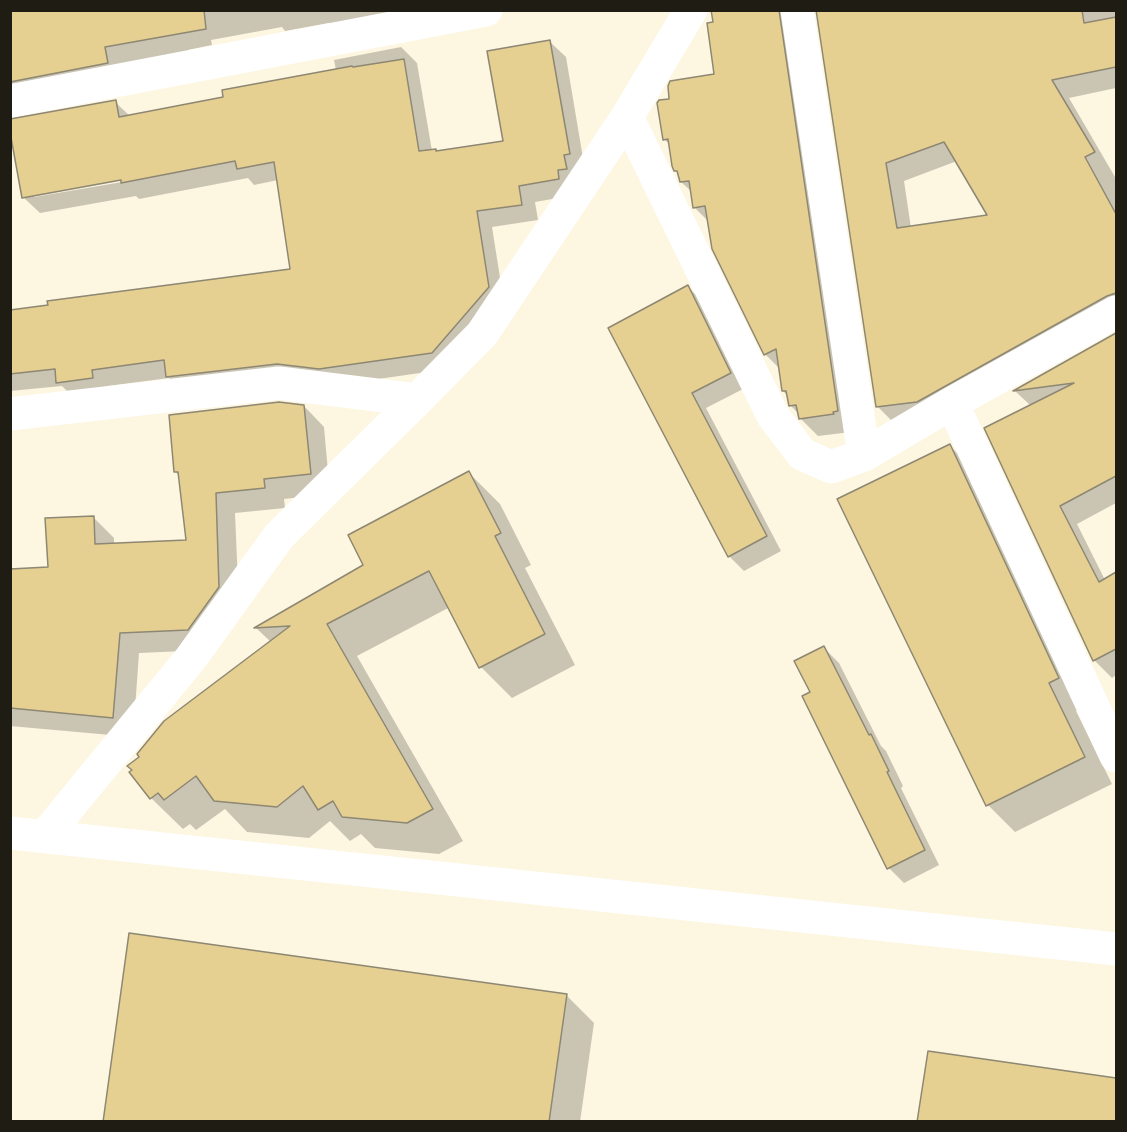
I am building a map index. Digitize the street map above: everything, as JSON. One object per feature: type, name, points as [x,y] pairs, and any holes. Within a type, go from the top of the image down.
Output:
[{"type":"street","points":[[10,101],[486,10]]},
{"type":"street","points":[[45,836],[191,658],[279,536],[482,334],[627,117],[691,10]]},
{"type":"street","points":[[797,10],[864,455]]},
{"type":"street","points":[[627,117],[773,416],[802,454],[831,467],[864,455],[1116,312]]},
{"type":"street","points":[[10,414],[279,383],[417,400]]},
{"type":"street","points":[[952,404],[1116,756]]},
{"type":"street","points":[[10,832],[1116,949]]},
{"type":"building","points":[[10,10],[204,10],[206,29],[105,47],[108,63],[10,82]]},
{"type":"building","points":[[711,10],[779,10],[838,411],[833,412],[834,414],[799,419],[796,405],[789,406],[786,391],[782,391],[776,349],[764,355],[712,249],[705,206],[693,208],[689,181],[680,182],[677,171],[674,171],[672,166],[668,139],[663,140],[657,103],[659,100],[669,99],[670,81],[714,74],[707,23],[713,22]]},
{"type":"building","points":[[816,10],[1082,10],[1084,23],[1116,17],[1116,67],[1052,80],[1095,152],[1085,157],[1116,214],[1116,293],[917,402],[876,407]],"holes":[[[944,142],[987,215],[897,228],[886,163]]]},
{"type":"building","points":[[550,40],[570,154],[564,155],[567,169],[558,170],[559,179],[519,186],[522,205],[477,211],[489,287],[432,353],[319,369],[277,364],[166,377],[164,360],[92,370],[93,378],[56,383],[55,369],[10,374],[10,310],[48,305],[47,301],[290,269],[274,162],[237,169],[235,161],[121,183],[121,180],[22,198],[10,132],[10,119],[116,100],[119,117],[223,97],[222,90],[352,66],[404,59],[419,151],[436,149],[436,151],[503,141],[487,51]]},
{"type":"building","points":[[688,285],[731,373],[692,393],[767,536],[728,557],[608,328]]},
{"type":"building","points":[[1116,333],[1116,476],[1060,506],[1099,582],[1116,572],[1116,649],[1093,661],[984,428],[1074,383],[1013,391]]},
{"type":"building","points":[[279,402],[304,405],[311,474],[264,479],[265,488],[216,493],[219,587],[188,630],[120,633],[113,718],[10,708],[10,569],[48,567],[45,518],[94,516],[95,544],[186,540],[178,472],[174,472],[169,415]]},
{"type":"building","points":[[950,444],[1059,678],[1049,683],[1085,757],[986,806],[837,499]]},
{"type":"building","points":[[469,471],[501,533],[495,536],[545,634],[479,668],[429,571],[327,624],[433,809],[407,823],[342,817],[333,801],[318,810],[303,786],[277,807],[214,801],[196,776],[164,800],[158,793],[150,799],[129,772],[132,770],[127,766],[139,757],[137,754],[164,721],[290,626],[254,628],[363,565],[348,535]]},
{"type":"building","points":[[824,646],[869,735],[871,734],[925,850],[887,869],[802,696],[810,692],[794,661]]},
{"type":"building","points":[[129,933],[567,994],[549,1122],[103,1122]]},
{"type":"building","points":[[928,1051],[1116,1078],[1116,1122],[917,1122]]}]
